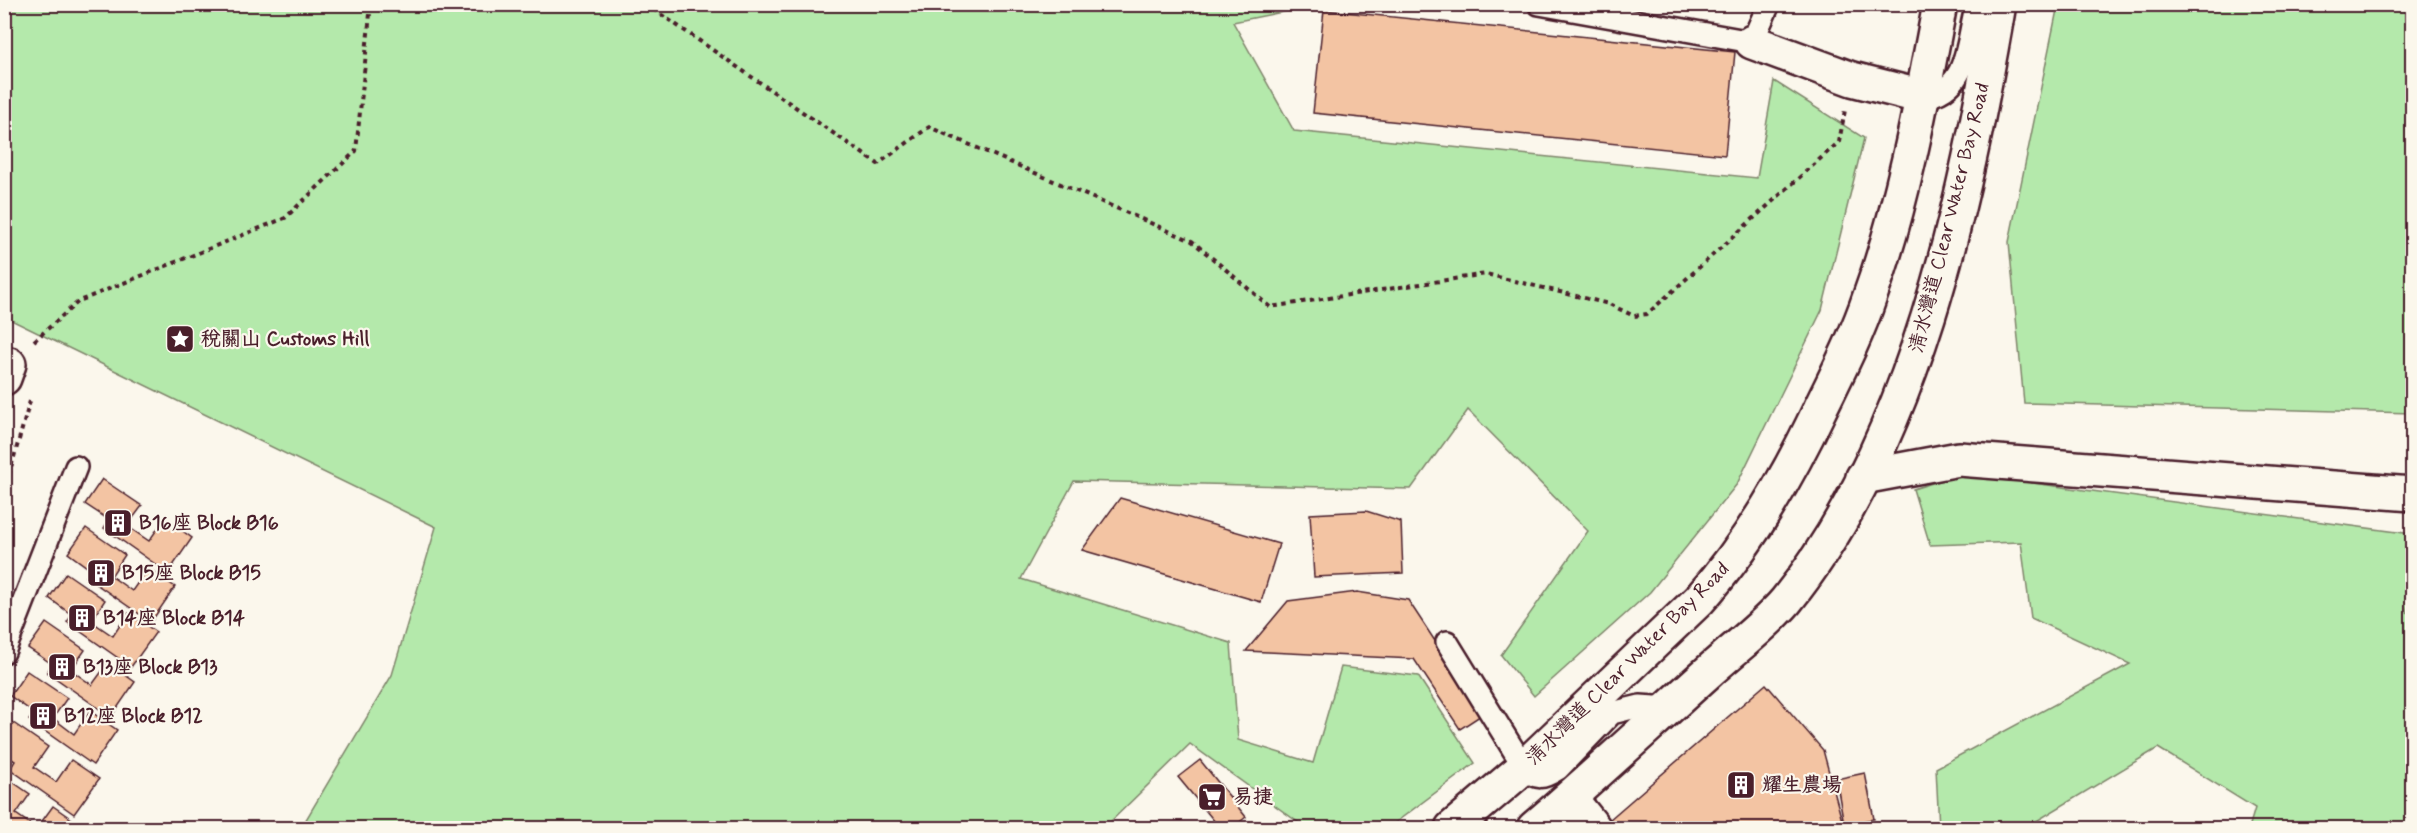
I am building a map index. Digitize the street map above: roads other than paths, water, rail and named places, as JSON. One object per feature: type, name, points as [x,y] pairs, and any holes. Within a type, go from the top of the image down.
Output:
[{"type":"main road","name":"清水灣道 Clear Water Bay Road","points":[[1452,828],[1524,767],[1699,600],[1725,570],[1796,461],[1870,297],[1883,256],[1923,97],[1940,4]]},
{"type":"main road","name":"清水灣道 Clear Water Bay Road","points":[[1534,828],[1785,602],[1844,516],[1896,405],[1927,321],[1981,110],[1999,4]]},
{"type":"main road","points":[[1752,42],[1852,79],[1923,97]]},
{"type":"main road","points":[[1863,477],[1959,459],[2412,494]]},
{"type":"main road","points":[[1570,798],[1594,828]]},
{"type":"lane","points":[[1539,4],[1752,42],[1769,4]]},
{"type":"lane","points":[[1923,97],[1932,96],[1953,84],[1960,74],[1977,4]]},
{"type":"lane","points":[[4,652],[76,467]]},
{"type":"lane","points":[[1447,642],[1531,776],[1538,778],[1548,776],[1558,769],[1612,713],[1640,706],[1668,708]]},
{"type":"place","name":"稅關山 Customs Hill","points":[[180,339]]},
{"type":"place","name":"B16座 Block B16","points":[[118,523]]},
{"type":"place","name":"B15座 Block B15","points":[[101,573]]},
{"type":"place","name":"B14座 Block B14","points":[[82,618]]},
{"type":"place","name":"B13座 Block B13","points":[[62,667]]},
{"type":"place","name":"B12座 Block B12","points":[[43,716]]},
{"type":"place","name":"耀生農場","points":[[1741,785]]},
{"type":"place","name":"易捷","points":[[1212,797]]}]
